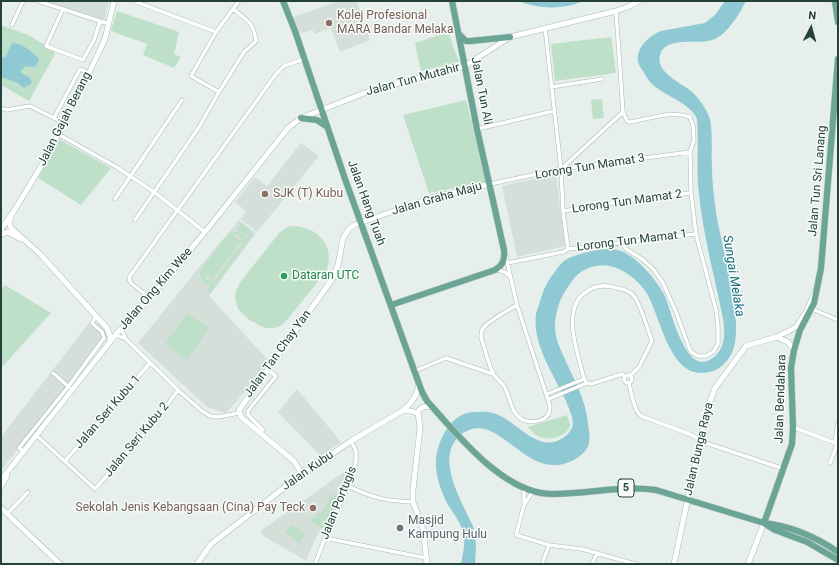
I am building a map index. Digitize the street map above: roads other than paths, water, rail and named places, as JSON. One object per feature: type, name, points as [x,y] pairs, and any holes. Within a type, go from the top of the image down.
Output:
[{"type":"main road","name":"Jalan Hang Tuah","points":[[283,1],[419,383],[425,397],[434,408]]},
{"type":"main road","name":"Jalan Tun Ali","points":[[452,1],[477,129],[504,250]]},
{"type":"main road","points":[[835,1],[838,22]]},
{"type":"main road","points":[[459,33],[461,38],[466,41],[510,37]]},
{"type":"main road","name":"Jalan Tun Sri Lanang","points":[[811,306],[817,288],[821,268],[838,59]]},
{"type":"main road","points":[[301,118],[317,120],[327,128]]},
{"type":"main road","points":[[391,305],[495,270],[503,263],[504,250]]},
{"type":"main road","name":"Jalan Bendahara","points":[[764,523],[792,444],[793,427],[791,368],[794,350],[800,330],[811,306]]},
{"type":"main road","name":"5","points":[[434,408],[467,445],[490,466],[503,476],[524,488],[550,494],[615,488],[643,488],[664,492],[764,523],[778,525],[807,535],[838,552]]},
{"type":"main road","name":"5","points":[[764,523],[775,530],[807,542],[838,560]]},
{"type":"street","points":[[12,25],[23,1]]},
{"type":"street","points":[[38,1],[109,24]]},
{"type":"street","name":"Jalan Gajah Berang","points":[[1,229],[14,211],[58,134],[100,51],[109,24],[114,1]]},
{"type":"street","points":[[134,1],[216,32]]},
{"type":"street","points":[[219,92],[191,76],[216,32],[239,1]]},
{"type":"street","name":"Jalan Tun Mutahir","points":[[321,110],[381,87],[465,66],[510,37],[616,11],[639,1]]},
{"type":"street","points":[[63,8],[46,46],[83,60],[94,40],[100,21]]},
{"type":"street","points":[[135,220],[199,127],[244,52],[256,41],[251,24],[233,9]]},
{"type":"street","points":[[616,11],[623,112],[627,121],[630,122],[672,114],[682,114],[690,117],[693,126],[694,140],[690,152],[696,234],[714,303],[718,326],[718,344],[713,352],[706,356],[698,356],[691,352],[685,340],[669,295],[654,270],[642,259],[626,249],[622,242]]},
{"type":"street","points":[[545,28],[561,170],[563,211],[568,249]]},
{"type":"street","points":[[150,298],[131,283],[129,279],[130,276],[276,74],[284,66],[304,59]]},
{"type":"street","points":[[54,118],[80,69],[89,73]]},
{"type":"street","points":[[551,87],[602,79]]},
{"type":"street","points":[[115,199],[182,100]]},
{"type":"street","points":[[1,108],[6,110],[30,106],[64,123]]},
{"type":"street","name":"Jalan Ong Kim Wee","points":[[1,480],[24,452],[70,388],[150,298],[288,128],[301,118],[321,110]]},
{"type":"street","points":[[477,129],[554,111]]},
{"type":"street","points":[[561,170],[623,112]]},
{"type":"street","points":[[58,134],[131,176],[205,232]]},
{"type":"street","name":"Lorong Tun Mamat 3","points":[[490,184],[561,170],[690,152]]},
{"type":"street","name":"Jalan Graha Maju","points":[[361,222],[431,198],[490,184]]},
{"type":"street","name":"Lorong Tun Mamat 2","points":[[563,211],[637,199],[692,193]]},
{"type":"street","points":[[14,211],[9,222],[10,225],[40,254],[96,316],[109,333],[110,342]]},
{"type":"street","name":"Jalan Tan Chay Yan","points":[[239,413],[240,407],[333,278],[338,265],[345,234],[349,229],[361,222]]},
{"type":"street","points":[[1,234],[8,232],[25,241]]},
{"type":"street","name":"Lorong Tun Mamat 1","points":[[507,263],[563,252],[568,249],[696,234]]},
{"type":"street","points":[[415,371],[446,358],[464,363],[493,374],[504,385],[514,413],[519,418],[532,422],[542,420],[548,416],[550,412],[549,399],[534,359],[517,305],[504,250]]},
{"type":"street","points":[[495,270],[505,272],[511,278]]},
{"type":"street","points":[[549,399],[587,383],[591,384],[622,374],[625,377],[630,376],[639,367],[652,341],[634,296],[624,290],[604,285],[591,288],[582,295],[576,304],[572,315],[574,332],[584,379],[587,383]]},
{"type":"street","points":[[493,374],[481,337],[481,331],[496,318],[517,305]]},
{"type":"street","points":[[811,306],[838,320]]},
{"type":"street","name":"Jalan Bunga Raya","points":[[674,564],[700,441],[709,404],[716,388],[746,346],[776,337],[789,331],[797,326],[811,306]]},
{"type":"street","points":[[24,452],[19,448],[70,388],[104,338],[102,332],[92,323],[96,316]]},
{"type":"street","points":[[122,329],[126,339],[178,390],[202,411],[210,416],[218,417],[239,413],[241,418],[294,461],[302,474]]},
{"type":"street","points":[[116,336],[126,339]]},
{"type":"street","points":[[776,337],[788,342],[794,350]]},
{"type":"street","name":"Jalan Seri Kubu 1","points":[[65,462],[150,363]]},
{"type":"street","points":[[263,430],[248,415],[248,411],[276,376],[268,370]]},
{"type":"street","points":[[53,373],[70,388]]},
{"type":"street","points":[[629,383],[632,379],[630,376]]},
{"type":"street","points":[[625,377],[625,381],[629,383],[638,414],[692,435],[700,441],[784,469]]},
{"type":"street","points":[[547,394],[584,379]]},
{"type":"street","name":"Jalan Kubu","points":[[197,564],[214,541],[302,474],[402,411],[414,400],[418,391],[419,383]]},
{"type":"street","name":"Jalan Seri Kubu 2","points":[[65,462],[95,489],[160,415],[178,390]]},
{"type":"street","points":[[325,538],[427,561],[423,529],[413,502],[414,478],[420,428],[418,413],[423,407],[434,408]]},
{"type":"street","points":[[402,411],[418,413]]},
{"type":"street","points":[[830,463],[837,445],[838,423]]},
{"type":"street","points":[[793,427],[837,445]]},
{"type":"street","points":[[692,435],[698,434],[703,430]]},
{"type":"street","points":[[36,435],[65,462]]},
{"type":"street","name":"Jalan Portugis","points":[[315,564],[348,486],[357,456],[351,442]]},
{"type":"street","points":[[1,475],[12,467]]},
{"type":"street","points":[[1,486],[12,467]]},
{"type":"street","points":[[348,486],[377,498],[413,502]]},
{"type":"street","points":[[524,488],[524,505],[516,535],[549,545],[597,552],[635,564]]},
{"type":"street","points":[[524,505],[533,491]]},
{"type":"street","points":[[7,514],[28,492]]},
{"type":"street","points":[[1,508],[60,564]]},
{"type":"street","name":"Jalan Bendahara","points":[[748,564],[764,523]]},
{"type":"street","points":[[542,564],[549,545]]},
{"type":"street","points":[[592,564],[597,552]]},
{"type":"water","points":[[519,1],[583,1],[568,6],[543,7],[526,4]]},
{"type":"water","points":[[725,1],[746,1],[737,17],[725,32],[709,41],[680,42],[667,46],[662,50],[660,63],[663,69],[673,79],[694,94],[704,107],[710,119],[712,137],[712,179],[716,212],[731,284],[736,323],[736,340],[732,353],[723,365],[713,371],[695,372],[684,367],[675,357],[668,344],[646,292],[635,279],[615,267],[606,265],[591,267],[578,274],[573,279],[559,303],[555,320],[555,331],[556,338],[578,387],[587,414],[590,435],[588,446],[582,455],[572,461],[559,465],[548,465],[527,456],[498,435],[488,430],[475,428],[463,433],[454,442],[450,453],[450,466],[452,478],[473,526],[476,550],[475,564],[461,564],[464,544],[463,532],[444,496],[436,467],[439,445],[448,427],[463,414],[470,412],[491,412],[502,416],[535,439],[544,442],[553,442],[563,438],[572,428],[573,422],[570,411],[545,359],[537,337],[536,325],[536,314],[544,289],[550,278],[563,262],[568,258],[580,254],[602,249],[621,251],[643,266],[664,294],[676,329],[689,354],[697,361],[706,361],[717,354],[723,344],[724,326],[706,238],[698,185],[697,119],[694,114],[683,104],[652,84],[639,65],[638,58],[640,49],[646,40],[652,36],[661,31],[705,23],[715,15]]},
{"type":"water","points":[[12,43],[24,46],[39,59],[36,66],[25,66],[20,72],[30,78],[32,83],[24,88],[18,83],[1,77],[1,57],[5,58]]},
{"type":"place","name":"Kolej Profesional MARA Bandar Melaka","points":[[329,23]]},
{"type":"place","name":"SJK (T) Kubu","points":[[265,194]]},
{"type":"place","name":"Dataran UTC","points":[[284,276]]},
{"type":"place","name":"Sekolah Jenis Kebangsaan (Cina) Pay Teck","points":[[313,508]]},
{"type":"place","name":"Masjid Kampung Hulu","points":[[400,528]]},
{"type":"water label","name":"Sungai Melaka","points":[[733,276]]}]
